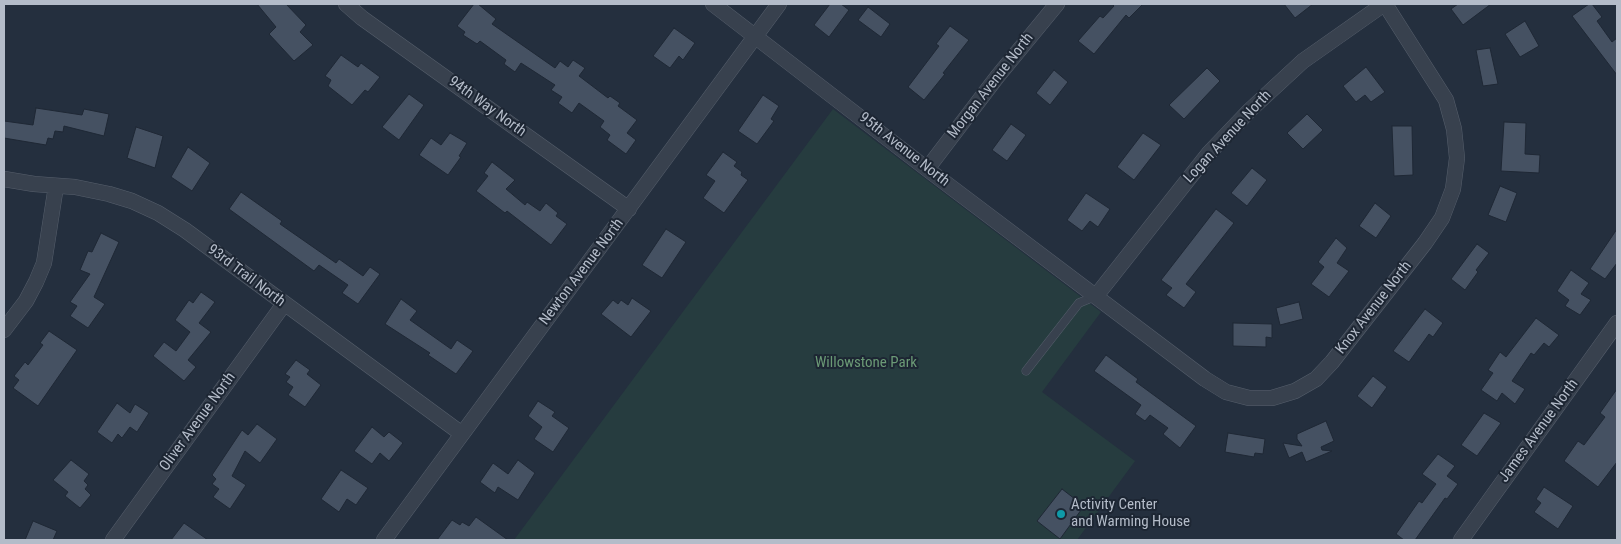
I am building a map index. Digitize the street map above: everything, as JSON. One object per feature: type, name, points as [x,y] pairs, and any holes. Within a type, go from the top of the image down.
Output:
[{"type":"street","name":"94th Way North","points":[[346,4],[362,18],[629,209]]},
{"type":"street","name":"95th Avenue North","points":[[712,4],[1096,296]]},
{"type":"street","name":"Newton Avenue North","points":[[384,540],[779,4]]},
{"type":"street","name":"Morgan Avenue North","points":[[927,169],[1009,62],[1057,4]]},
{"type":"street","name":"Logan Avenue North","points":[[1096,296],[1209,153],[1250,110],[1303,61],[1384,4]]},
{"type":"street","name":"Knox Avenue North","points":[[1096,296],[1226,392],[1249,398],[1272,398],[1295,391],[1316,379],[1332,362],[1425,243],[1442,218],[1453,189],[1457,158],[1454,129],[1446,100],[1384,4]]},
{"type":"street","name":"93rd Trail North","points":[[4,179],[75,187],[109,194],[158,212],[462,434]]},
{"type":"street","points":[[4,330],[26,301],[44,263],[56,186]]},
{"type":"street","name":"Oliver Avenue North","points":[[113,540],[284,304]]},
{"type":"street","name":"James Avenue North","points":[[1461,540],[1617,323]]},
{"type":"lane","points":[[1026,371],[1079,303],[1096,296]]},
{"type":"green space","name":"Willowstone Park","points":[[833,109],[1101,312],[1042,392],[1135,461],[1077,540],[514,540]]},
{"type":"building","points":[[257,4],[286,4],[306,25],[300,32],[313,45],[294,61],[269,34],[276,27]]},
{"type":"building","points":[[474,4],[478,4],[496,19],[492,24],[555,68],[560,61],[568,67],[573,60],[585,68],[579,76],[608,98],[610,96],[620,103],[618,106],[637,120],[627,133],[636,140],[626,154],[607,140],[610,135],[600,127],[604,121],[579,103],[572,113],[558,103],[562,97],[551,90],[555,85],[521,63],[515,72],[504,64],[506,60],[480,41],[477,44],[463,35],[465,32],[457,26]]},
{"type":"building","points":[[830,4],[841,4],[849,10],[829,37],[814,25]]},
{"type":"building","points":[[1112,4],[1143,4],[1129,18],[1126,15],[1094,54],[1078,41],[1100,16],[1103,18],[1114,6]]},
{"type":"building","points":[[1284,4],[1313,4],[1295,18]]},
{"type":"building","points":[[1458,4],[1491,4],[1463,25],[1451,9]]},
{"type":"building","points":[[1589,4],[1592,4],[1602,17],[1597,21],[1612,42],[1617,38],[1617,75],[1572,16]]},
{"type":"building","points":[[868,7],[890,24],[881,37],[858,20]]},
{"type":"building","points":[[1525,21],[1539,46],[1520,57],[1505,34]]},
{"type":"building","points":[[950,26],[969,40],[924,100],[908,87],[939,46],[936,44]]},
{"type":"building","points":[[674,28],[695,43],[683,60],[679,56],[670,68],[653,56]]},
{"type":"building","points":[[1490,48],[1498,84],[1483,86],[1476,50]]},
{"type":"building","points":[[341,55],[358,67],[361,63],[380,77],[368,92],[365,90],[352,105],[328,86],[331,80],[325,76]]},
{"type":"building","points":[[1366,67],[1385,92],[1371,102],[1365,95],[1356,102],[1343,86]]},
{"type":"building","points":[[1207,68],[1220,81],[1184,119],[1169,105]]},
{"type":"building","points":[[1054,70],[1068,82],[1050,105],[1036,93]]},
{"type":"building","points":[[409,94],[424,105],[399,140],[382,127]]},
{"type":"building","points":[[763,95],[779,106],[771,119],[774,121],[757,144],[738,131]]},
{"type":"building","points":[[36,108],[82,115],[84,109],[109,114],[104,136],[64,126],[63,132],[55,131],[53,139],[48,138],[46,145],[4,138],[4,121],[33,125]]},
{"type":"building","points":[[1307,114],[1323,130],[1303,149],[1287,133]]},
{"type":"building","points":[[1504,122],[1526,123],[1525,154],[1540,155],[1539,173],[1501,171]]},
{"type":"building","points":[[1011,124],[1026,135],[1007,161],[992,150]]},
{"type":"building","points":[[1392,126],[1412,126],[1413,175],[1394,176]]},
{"type":"building","points":[[136,127],[163,136],[155,168],[127,158]]},
{"type":"building","points":[[450,133],[467,143],[459,156],[461,157],[448,175],[419,155],[431,138],[441,145]]},
{"type":"building","points":[[1143,133],[1161,145],[1134,180],[1117,167]]},
{"type":"building","points":[[188,147],[210,163],[192,191],[171,177]]},
{"type":"building","points":[[723,152],[737,162],[734,166],[748,180],[724,213],[703,198],[715,181],[706,175]]},
{"type":"building","points":[[492,162],[515,180],[506,189],[525,205],[527,202],[540,211],[546,203],[558,213],[556,216],[567,224],[551,245],[507,211],[505,213],[476,191],[488,176],[484,173]]},
{"type":"building","points":[[1252,168],[1267,180],[1247,206],[1231,193]]},
{"type":"building","points":[[1500,186],[1517,193],[1506,222],[1488,215]]},
{"type":"building","points":[[241,192],[282,221],[280,224],[336,263],[339,259],[363,276],[370,267],[380,274],[358,304],[342,293],[348,285],[319,265],[314,271],[229,209]]},
{"type":"building","points":[[1086,193],[1110,209],[1098,227],[1090,221],[1082,231],[1067,220]]},
{"type":"building","points":[[1375,203],[1391,216],[1376,238],[1359,226]]},
{"type":"building","points":[[1216,209],[1234,223],[1186,284],[1196,292],[1184,308],[1166,295],[1172,288],[1161,280]]},
{"type":"building","points":[[666,229],[686,242],[662,278],[642,265]]},
{"type":"building","points":[[1617,229],[1617,263],[1605,279],[1590,269]]},
{"type":"building","points":[[101,233],[119,242],[94,297],[105,304],[88,328],[70,316],[77,306],[70,302],[90,274],[80,270],[88,251],[92,252]]},
{"type":"building","points":[[1336,238],[1347,248],[1337,263],[1349,271],[1329,297],[1311,284],[1324,267],[1318,262]]},
{"type":"building","points":[[1477,244],[1489,253],[1476,270],[1478,272],[1465,290],[1451,279]]},
{"type":"building","points":[[1571,270],[1589,283],[1581,294],[1591,300],[1580,315],[1565,306],[1569,300],[1557,291]]},
{"type":"building","points":[[201,292],[215,302],[199,323],[211,332],[188,360],[196,367],[184,381],[153,356],[164,342],[176,351],[190,332],[175,320],[189,300],[193,303]]},
{"type":"building","points":[[632,298],[651,311],[631,337],[601,314],[613,300],[618,304],[621,300],[628,305]]},
{"type":"building","points":[[401,299],[417,311],[410,320],[451,349],[457,340],[473,351],[456,374],[428,355],[430,353],[385,324]]},
{"type":"building","points":[[1299,302],[1303,319],[1280,325],[1276,308]]},
{"type":"building","points":[[1425,309],[1443,323],[1433,337],[1429,334],[1409,362],[1393,351]]},
{"type":"building","points":[[1536,318],[1559,335],[1549,347],[1544,343],[1534,355],[1531,353],[1512,381],[1525,389],[1515,404],[1502,393],[1497,401],[1481,390],[1493,373],[1488,370],[1500,352],[1506,357]]},
{"type":"building","points":[[1233,323],[1272,324],[1272,338],[1266,337],[1266,347],[1233,346]]},
{"type":"building","points":[[49,331],[77,350],[38,406],[13,388],[19,380],[14,376],[25,362],[28,365],[43,345],[40,343]]},
{"type":"building","points":[[1106,355],[1138,379],[1136,382],[1196,426],[1180,448],[1163,434],[1168,428],[1150,415],[1145,421],[1135,414],[1141,405],[1094,371]]},
{"type":"building","points":[[296,360],[310,370],[307,374],[321,385],[305,407],[288,395],[293,387],[286,382],[290,377],[285,374]]},
{"type":"building","points":[[1373,376],[1387,387],[1372,408],[1357,396]]},
{"type":"building","points":[[1617,389],[1617,462],[1598,487],[1564,461],[1578,441],[1584,445],[1605,417],[1600,413]]},
{"type":"building","points":[[538,401],[555,412],[552,416],[569,428],[553,452],[534,439],[542,427],[528,416]]},
{"type":"building","points":[[117,403],[130,413],[135,404],[149,413],[137,432],[130,427],[122,438],[118,434],[112,443],[97,432]]},
{"type":"building","points":[[1484,413],[1501,423],[1477,456],[1461,445]]},
{"type":"building","points":[[1326,421],[1334,441],[1321,447],[1322,450],[1332,451],[1306,462],[1302,452],[1289,458],[1283,443],[1302,446],[1297,439],[1297,434]]},
{"type":"building","points":[[257,424],[277,439],[260,463],[245,451],[232,476],[246,485],[230,509],[213,497],[219,489],[212,484],[216,479],[212,475],[242,430],[248,435]]},
{"type":"building","points":[[372,427],[384,437],[389,432],[403,443],[389,461],[380,453],[372,464],[354,451]]},
{"type":"building","points":[[1228,433],[1265,439],[1263,454],[1255,453],[1254,457],[1225,452]]},
{"type":"building","points":[[1438,454],[1455,466],[1447,476],[1458,484],[1447,499],[1445,498],[1415,540],[1404,540],[1396,534],[1419,501],[1422,503],[1436,484],[1422,474]]},
{"type":"building","points":[[71,460],[89,474],[84,481],[88,485],[85,489],[91,495],[80,508],[65,496],[68,492],[53,480]]},
{"type":"building","points":[[518,460],[535,473],[518,500],[498,487],[495,493],[480,482],[493,463],[508,474]]},
{"type":"building","points":[[341,470],[368,488],[356,505],[347,499],[339,512],[321,499]]},
{"type":"building","points":[[1544,487],[1573,506],[1558,529],[1534,512],[1541,503],[1536,499]]},
{"type":"building","name":"Activity Center and Warming House","points":[[1062,489],[1084,506],[1060,539],[1037,521]]},
{"type":"building","points":[[476,517],[508,540],[437,540],[452,520],[460,525],[462,522],[469,526]]},
{"type":"building","points":[[33,521],[57,531],[53,540],[25,540]]},
{"type":"building","points":[[184,523],[208,540],[171,540]]},
{"type":"place","name":"Activity Center and Warming House","points":[[1061,514]]}]
